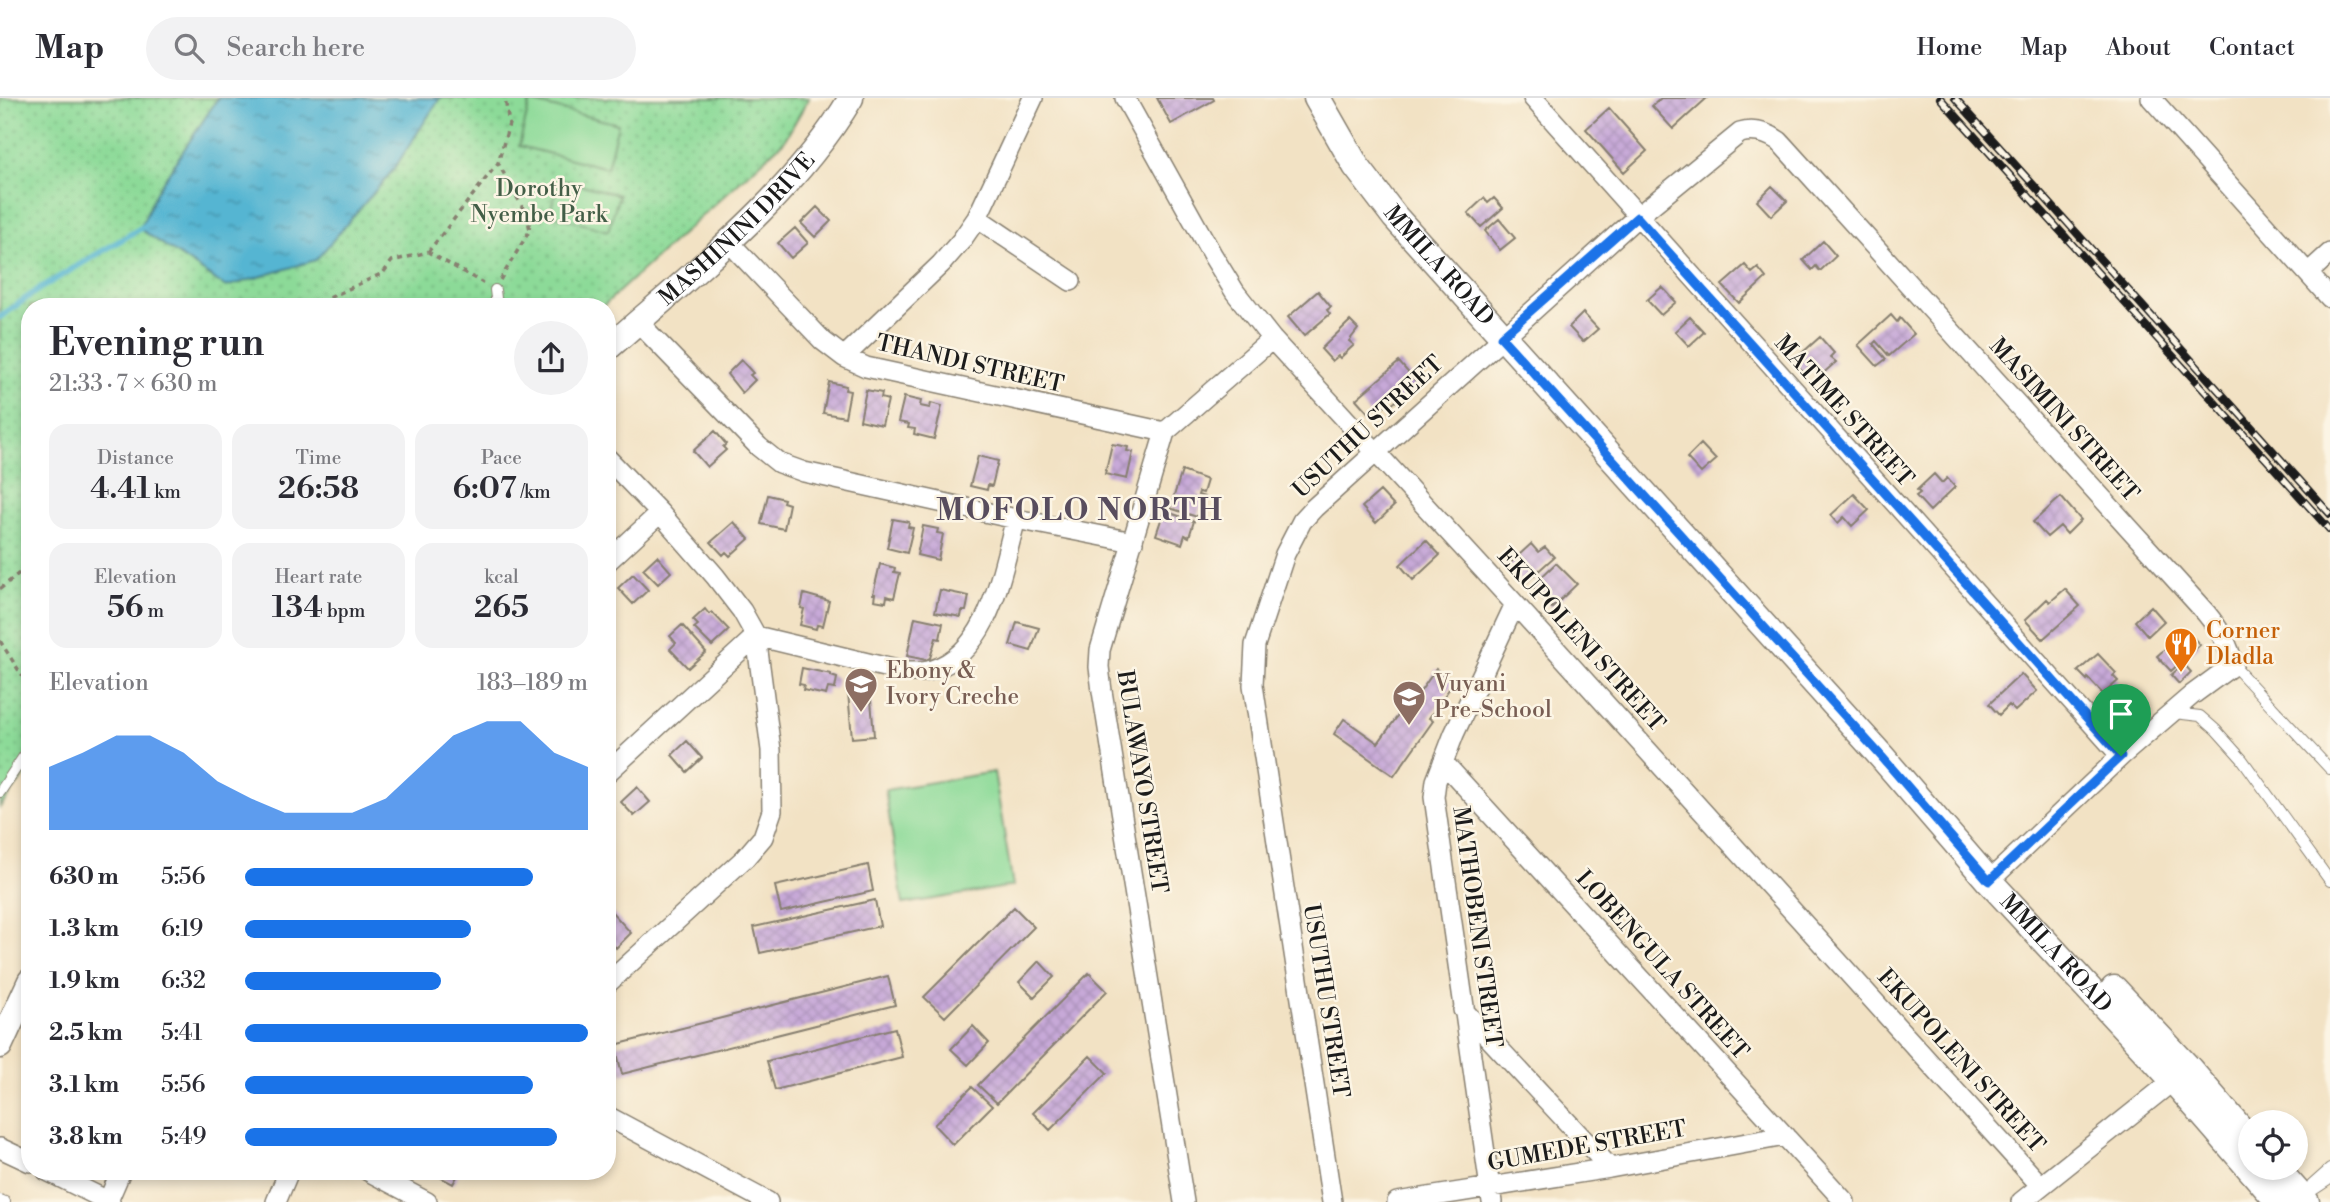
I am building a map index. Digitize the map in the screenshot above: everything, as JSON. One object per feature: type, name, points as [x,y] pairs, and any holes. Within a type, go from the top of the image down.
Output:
[{"type":"main road","name":"MMILA ROAD","points":[[1317,98],[1356,166],[1395,217],[1507,332]]},
{"type":"main road","name":"MMILA ROAD","points":[[1331,98],[1375,173],[1507,332],[1882,757],[2299,1199]]},
{"type":"main road","name":"MMILA ROAD","points":[[2181,1075],[2238,1129]]},
{"type":"main road","points":[[2285,1180],[2299,1199]]},
{"type":"street","name":"MASHININI DRIVE","points":[[616,341],[781,191],[834,127],[851,98]]},
{"type":"street","points":[[844,357],[941,264],[977,218],[1033,98]]},
{"type":"street","name":"EKUPOLENI STREET","points":[[1125,98],[1213,256],[1235,292],[1272,339],[2041,1186]]},
{"type":"street","name":"MATIME STREET","points":[[1533,98],[2121,756]]},
{"type":"street","points":[[2151,98],[2330,298]]},
{"type":"street","name":"MASIMINI STREET","points":[[1740,133],[1755,131],[1779,141],[2206,613],[2222,635],[2233,665]]},
{"type":"street","name":"USUTHU STREET","points":[[1332,1202],[1255,696],[1255,645],[1285,554],[1302,521],[1314,508],[1637,217],[1740,133]]},
{"type":"street","points":[[977,218],[1071,281]]},
{"type":"street","name":"THANDI STREET","points":[[728,241],[823,341],[844,357],[866,367],[1165,432]]},
{"type":"street","points":[[2308,273],[2330,253]]},
{"type":"street","points":[[638,322],[759,447],[779,463],[804,472],[1133,542]]},
{"type":"street","points":[[1165,432],[1272,339]]},
{"type":"street","name":"BULAWAYO STREET","points":[[1165,432],[1102,637],[1099,667],[1184,1202]]},
{"type":"street","points":[[616,467],[660,513],[735,602],[756,636],[771,750],[772,811],[763,836],[745,858],[616,976]]},
{"type":"street","points":[[616,554],[660,513]]},
{"type":"street","points":[[756,636],[905,672],[930,671],[948,663],[964,652],[976,638],[988,616],[1016,519]]},
{"type":"street","name":"MATHOBENI STREET","points":[[1491,1195],[1434,810],[1436,781],[1454,734],[1515,604]]},
{"type":"street","points":[[616,765],[756,636]]},
{"type":"street","points":[[1996,875],[2121,756],[2233,665]]},
{"type":"street","name":"LOBENGULA STREET","points":[[1443,762],[1845,1202]]},
{"type":"street","points":[[0,1046],[21,1000]]},
{"type":"street","points":[[1463,1010],[1610,1168]]},
{"type":"street","points":[[2021,1202],[2181,1075]]},
{"type":"street","points":[[616,1121],[768,1202]]},
{"type":"street","name":"GUMEDE STREET","points":[[1397,1202],[1491,1195],[1610,1168],[1785,1136]]},
{"type":"street","points":[[0,1148],[21,1158]]},
{"type":"street","points":[[65,1180],[109,1202],[118,1180]]},
{"type":"street","points":[[276,1202],[285,1180]]},
{"type":"street","points":[[385,1180],[427,1202]]},
{"type":"lane","points":[[495,290],[496,298]]},
{"type":"lane","name":"MASIMINI STREET","points":[[2233,665],[2330,769]]},
{"type":"lane","points":[[2171,713],[2200,716],[2216,730],[2242,759],[2330,881]]},
{"type":"lane","points":[[0,792],[21,760]]},
{"type":"lane","points":[[2299,1199],[2314,1181],[2330,1168]]},
{"type":"lane","points":[[2299,1199],[2330,1179]]},
{"type":"path","points":[[330,298],[383,272],[392,261],[428,252],[498,163],[509,124],[505,98]]},
{"type":"path","points":[[428,252],[495,290],[530,230],[527,215],[498,163]]},
{"type":"path","points":[[0,589],[21,572]]},
{"type":"path","points":[[0,641],[21,674]]},
{"type":"green space","name":"Dorothy Nyembe Park","points":[[0,98],[809,98],[784,141],[612,298],[21,298],[21,780],[0,807]]},
{"type":"green space","points":[[530,102],[618,124],[607,168],[519,146]]},
{"type":"green space","points":[[560,179],[619,195],[608,231],[549,214]]},
{"type":"green space","points":[[994,772],[1013,886],[903,904],[885,790]]},
{"type":"water","points":[[218,98],[440,98],[394,169],[316,260],[226,287],[140,229],[156,192]]},
{"type":"building","points":[[1157,98],[1213,98],[1214,100],[1171,124]]},
{"type":"building","points":[[1661,98],[1707,98],[1673,129],[1652,106]]},
{"type":"building","points":[[1609,108],[1647,151],[1624,172],[1586,129]]},
{"type":"building","points":[[1772,186],[1787,201],[1771,216],[1757,201]]},
{"type":"building","points":[[1484,198],[1488,203],[1494,198],[1503,208],[1481,227],[1468,213]]},
{"type":"building","points":[[817,207],[831,221],[815,237],[801,223]]},
{"type":"building","points":[[1499,219],[1515,238],[1500,250],[1485,231]]},
{"type":"building","points":[[795,228],[808,243],[791,258],[778,243]]},
{"type":"building","points":[[1823,241],[1836,256],[1820,271],[1816,266],[1812,270],[1803,260]]},
{"type":"building","points":[[1745,265],[1752,273],[1758,268],[1766,278],[1739,303],[1722,285]]},
{"type":"building","points":[[1662,287],[1676,302],[1661,315],[1647,300]]},
{"type":"building","points":[[1318,291],[1331,307],[1327,310],[1330,314],[1304,336],[1288,317]]},
{"type":"building","points":[[1583,313],[1598,329],[1583,342],[1569,327]]},
{"type":"building","points":[[1891,315],[1897,322],[1900,318],[1914,334],[1889,356],[1876,341],[1873,344],[1886,359],[1877,366],[1858,345]]},
{"type":"building","points":[[1690,317],[1704,332],[1689,346],[1675,331]]},
{"type":"building","points":[[1350,321],[1358,329],[1349,341],[1354,345],[1340,358],[1338,356],[1332,361],[1321,349]]},
{"type":"building","points":[[1820,337],[1834,353],[1830,357],[1836,362],[1820,376],[1810,367],[1804,373],[1793,361]]},
{"type":"building","points":[[741,360],[753,373],[750,375],[755,380],[742,393],[727,374]]},
{"type":"building","points":[[1399,362],[1420,386],[1412,393],[1409,390],[1390,406],[1388,403],[1372,417],[1356,399]]},
{"type":"building","points":[[829,382],[846,386],[845,390],[850,391],[845,417],[823,413]]},
{"type":"building","points":[[866,390],[882,393],[881,398],[888,400],[882,425],[860,420]]},
{"type":"building","points":[[904,397],[921,401],[920,406],[930,408],[931,403],[942,406],[934,439],[914,434],[915,429],[908,428],[909,424],[898,422]]},
{"type":"building","points":[[715,431],[726,444],[723,447],[726,450],[707,467],[693,451]]},
{"type":"building","points":[[1112,444],[1128,447],[1127,451],[1133,452],[1127,479],[1105,474]]},
{"type":"building","points":[[1701,444],[1716,460],[1701,473],[1687,458]]},
{"type":"building","points":[[978,456],[998,461],[992,486],[988,485],[987,490],[970,486]]},
{"type":"building","points":[[1182,471],[1207,480],[1203,493],[1199,492],[1198,495],[1204,497],[1197,517],[1170,508]]},
{"type":"building","points":[[1934,474],[1942,483],[1947,478],[1955,487],[1930,511],[1916,496],[1920,493],[1917,490]]},
{"type":"building","points":[[1380,491],[1394,506],[1376,523],[1362,507]]},
{"type":"building","points":[[1854,494],[1869,510],[1852,526],[1844,517],[1838,523],[1831,515]]},
{"type":"building","points":[[768,495],[784,499],[783,502],[789,504],[784,529],[761,524]]},
{"type":"building","points":[[2061,497],[2081,520],[2067,534],[2060,526],[2047,537],[2033,522]]},
{"type":"building","points":[[1164,511],[1194,521],[1189,537],[1185,535],[1182,544],[1156,535]]},
{"type":"building","points":[[893,519],[909,522],[908,527],[913,528],[907,553],[887,548]]},
{"type":"building","points":[[734,522],[749,539],[730,556],[726,552],[723,555],[711,542]]},
{"type":"building","points":[[923,526],[938,529],[937,533],[943,534],[938,560],[917,555]]},
{"type":"building","points":[[1426,540],[1440,555],[1413,580],[1400,565]]},
{"type":"building","points":[[1531,544],[1538,552],[1545,547],[1554,557],[1524,584],[1507,566]]},
{"type":"building","points":[[657,556],[671,572],[658,584],[643,569]]},
{"type":"building","points":[[1556,563],[1577,584],[1552,608],[1532,586]]},
{"type":"building","points":[[880,564],[895,568],[894,572],[900,573],[894,598],[887,596],[886,602],[874,600],[873,594]]},
{"type":"building","points":[[633,574],[648,590],[633,604],[618,588]]},
{"type":"building","points":[[2065,589],[2080,606],[2043,639],[2025,620],[2047,599],[2050,602]]},
{"type":"building","points":[[940,590],[969,596],[966,611],[962,611],[961,617],[935,612]]},
{"type":"building","points":[[804,594],[829,601],[823,626],[817,625],[816,629],[800,625]]},
{"type":"building","points":[[2151,606],[2164,621],[2148,636],[2135,621]]},
{"type":"building","points":[[705,609],[709,614],[712,612],[729,630],[712,646],[694,628],[698,625],[693,620]]},
{"type":"building","points":[[915,617],[943,623],[940,639],[936,638],[930,658],[926,660],[907,656]]},
{"type":"building","points":[[1017,622],[1039,628],[1031,651],[1010,645]]},
{"type":"building","points":[[682,625],[706,652],[688,668],[670,649],[676,643],[670,636]]},
{"type":"building","points":[[2186,630],[2200,645],[2171,671],[2157,656]]},
{"type":"building","points":[[2098,654],[2116,673],[2113,676],[2118,681],[2103,694],[2078,671]]},
{"type":"building","name":"Corner Dladla","points":[[2184,664],[2191,672],[2179,684],[2171,675]]},
{"type":"building","points":[[802,668],[831,674],[837,678],[835,689],[828,688],[826,695],[803,690],[804,685],[799,684]]},
{"type":"building","name":"Vuyani Pre-School","points":[[1436,669],[1454,682],[1429,718],[1433,721],[1394,776],[1334,734],[1344,719],[1378,743],[1408,702],[1411,705]]},
{"type":"building","points":[[2021,674],[2037,691],[2015,711],[2009,705],[1999,715],[1989,704]]},
{"type":"building","name":"Ebony & Ivory Creche","points":[[870,688],[874,736],[852,738],[848,692]]},
{"type":"building","points":[[687,741],[702,758],[687,772],[672,755]]},
{"type":"building","points":[[637,787],[650,802],[634,816],[621,802]]},
{"type":"building","points":[[868,865],[873,891],[781,912],[775,886]]},
{"type":"building","points":[[875,900],[880,926],[760,953],[754,927]]},
{"type":"building","points":[[1014,907],[1034,927],[945,1017],[924,997]]},
{"type":"building","points":[[616,917],[631,933],[616,948]]},
{"type":"building","points":[[1039,961],[1054,977],[1034,997],[1019,982]]},
{"type":"building","points":[[1089,973],[1107,991],[997,1103],[978,1085]]},
{"type":"building","points":[[888,976],[895,1005],[622,1074],[616,1045]]},
{"type":"building","points":[[973,1026],[989,1043],[968,1065],[951,1049]]},
{"type":"building","points":[[895,1028],[902,1057],[775,1090],[767,1061]]},
{"type":"building","points":[[1090,1056],[1107,1073],[1050,1130],[1033,1113]]},
{"type":"building","points":[[972,1087],[992,1106],[953,1145],[934,1125]]},
{"type":"waterway","points":[[26,298],[146,225]]},
{"type":"waterway","points":[[0,317],[21,302]]},
{"type":"railway","points":[[1940,98],[2330,530]]},
{"type":"railway","points":[[1955,98],[2330,514]]},
{"type":"place","name":"Corner Dladla","points":[[2181,674]]},
{"type":"place","name":"Ebony & Ivory Creche","points":[[861,714]]},
{"type":"place","name":"Vuyani Pre-School","points":[[1409,727]]},
{"type":"district","name":"MOFOLO NORTH","points":[[1080,511]]},
{"type":"route","points":[[1637,217],[2121,756],[1989,881],[1882,757],[1501,337],[1637,217]]}]
